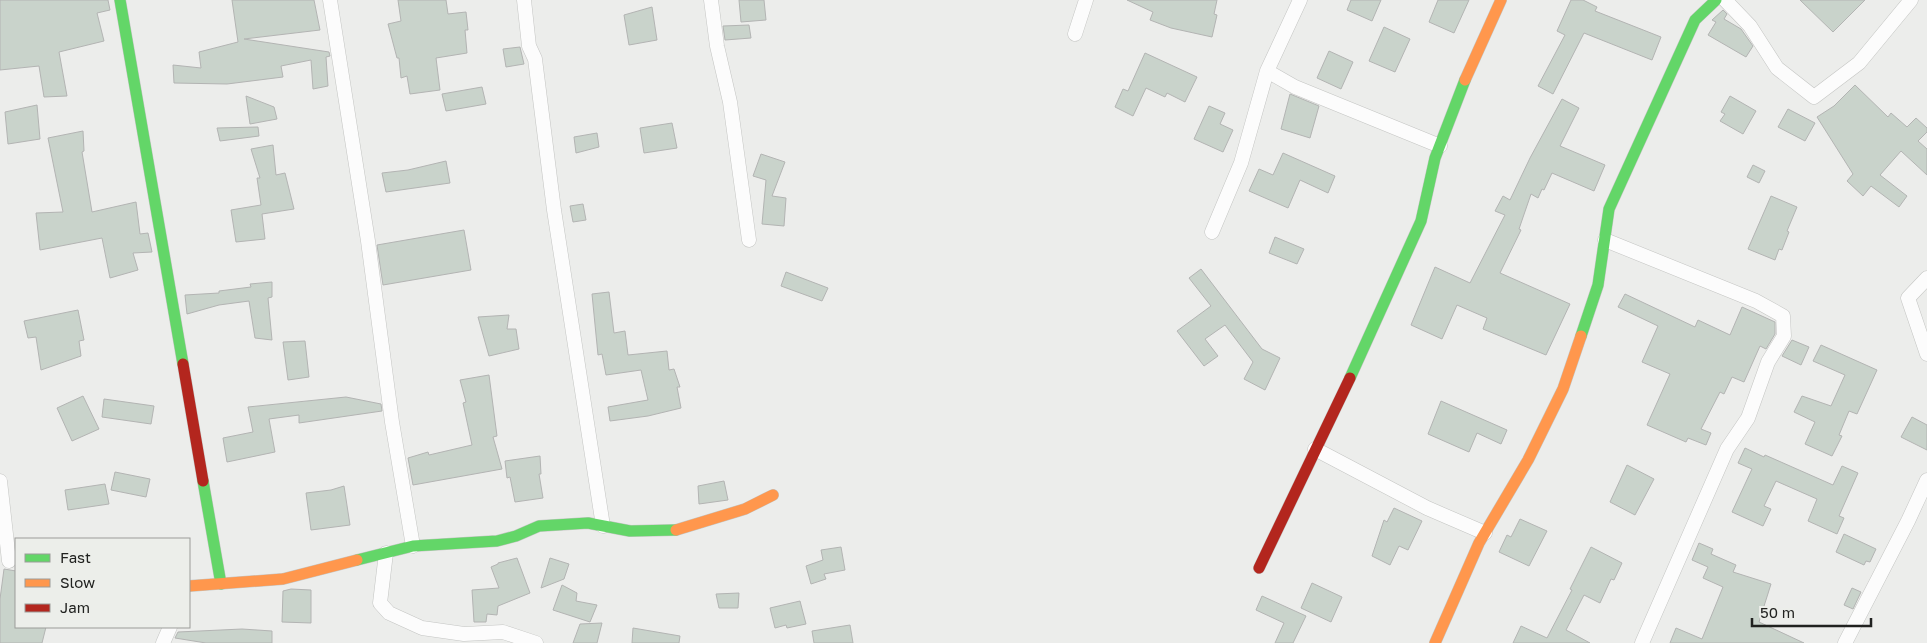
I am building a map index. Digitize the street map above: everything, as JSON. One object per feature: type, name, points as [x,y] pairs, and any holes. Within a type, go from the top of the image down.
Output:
[{"type":"street","points":[[120,0],[221,584]]},
{"type":"street","points":[[330,0],[368,241],[392,422],[413,546]]},
{"type":"street","points":[[524,0],[529,46],[535,59],[554,210],[603,526]]},
{"type":"street","points":[[711,0],[717,46],[730,102],[749,240]]},
{"type":"street","points":[[1075,34],[1086,0]]},
{"type":"street","points":[[1212,232],[1241,163],[1267,71],[1300,0]]},
{"type":"street","points":[[1259,568],[1347,385],[1421,221],[1435,158],[1470,65],[1501,0]]},
{"type":"street","points":[[1435,643],[1485,533],[1528,460],[1564,389],[1598,285],[1609,209],[1695,20],[1716,0]]},
{"type":"street","points":[[1725,0],[1750,26],[1777,68],[1814,97],[1859,64],[1911,0]]},
{"type":"street","points":[[1267,71],[1295,87],[1440,146]]},
{"type":"street","points":[[1605,240],[1756,301],[1783,316],[1784,336],[1768,362],[1748,418],[1727,449],[1642,643]]},
{"type":"street","points":[[1927,278],[1908,298],[1927,354]]},
{"type":"street","points":[[1315,449],[1427,508],[1485,533]]},
{"type":"street","points":[[1845,643],[1908,522],[1927,480]]},
{"type":"street","points":[[0,481],[8,561]]},
{"type":"street","points":[[191,588],[283,578],[413,546],[497,541],[516,536],[539,526],[588,523],[630,531],[672,531],[745,509],[773,495]]},
{"type":"street","points":[[386,553],[380,603],[389,614],[422,628],[464,634],[504,632],[536,643]]},
{"type":"street","points":[[163,643],[170,628]]},
{"type":"building","points":[[0,0],[108,0],[110,10],[97,13],[104,41],[59,52],[67,96],[44,97],[39,66],[0,70]]},
{"type":"building","points":[[232,0],[314,0],[320,30],[244,39],[329,52],[330,56],[326,57],[328,86],[313,89],[311,60],[281,66],[283,77],[227,84],[174,83],[173,65],[201,68],[199,52],[238,42]]},
{"type":"building","points":[[398,0],[446,0],[448,14],[466,12],[468,30],[465,30],[467,53],[436,58],[440,90],[410,94],[407,76],[401,78],[399,58],[397,58],[388,24],[401,21]]},
{"type":"building","points":[[739,0],[764,0],[766,20],[741,22]]},
{"type":"building","points":[[1127,0],[1217,0],[1214,14],[1217,15],[1212,37],[1171,28],[1150,20],[1153,12]]},
{"type":"building","points":[[1351,0],[1381,0],[1372,21],[1347,10]]},
{"type":"building","points":[[1438,0],[1469,0],[1454,33],[1429,22]]},
{"type":"building","points":[[1571,0],[1583,0],[1597,7],[1595,11],[1661,37],[1652,60],[1584,33],[1553,94],[1538,86],[1565,35],[1557,31]]},
{"type":"building","points":[[1800,0],[1865,0],[1833,32]]},
{"type":"building","points":[[652,7],[657,40],[629,45],[624,15]]},
{"type":"building","points":[[1723,10],[1727,14],[1724,19],[1741,29],[1753,46],[1746,57],[1708,35],[1716,22],[1712,20]]},
{"type":"building","points":[[749,25],[751,38],[725,40],[723,26]]},
{"type":"building","points":[[1384,27],[1410,39],[1395,72],[1369,61]]},
{"type":"building","points":[[520,47],[524,64],[506,67],[503,49]]},
{"type":"building","points":[[1329,51],[1353,62],[1341,89],[1317,78]]},
{"type":"building","points":[[1145,53],[1197,77],[1185,102],[1167,93],[1165,97],[1146,88],[1133,116],[1115,107],[1123,89],[1128,91]]},
{"type":"building","points":[[1855,85],[1888,117],[1891,113],[1907,127],[1916,118],[1927,128],[1927,132],[1918,141],[1927,149],[1927,175],[1901,151],[1880,175],[1907,196],[1899,207],[1871,186],[1863,196],[1847,181],[1853,174],[1817,117],[1834,106]]},
{"type":"building","points":[[482,87],[486,104],[446,111],[442,94]]},
{"type":"building","points":[[1290,94],[1319,106],[1310,138],[1281,129]]},
{"type":"building","points":[[246,96],[274,107],[277,119],[250,124]]},
{"type":"building","points":[[1730,96],[1756,111],[1743,134],[1720,121],[1725,114],[1721,112]]},
{"type":"building","points":[[1562,99],[1579,108],[1560,146],[1605,165],[1594,191],[1552,173],[1538,198],[1531,194],[1519,229],[1521,230],[1500,273],[1570,304],[1546,355],[1483,329],[1487,318],[1457,305],[1442,339],[1411,325],[1435,267],[1470,283],[1505,215],[1495,211],[1503,196],[1510,200]]},
{"type":"building","points":[[37,105],[40,139],[8,144],[5,112]]},
{"type":"building","points":[[1209,106],[1225,113],[1220,124],[1233,130],[1223,152],[1194,139]]},
{"type":"building","points":[[1788,109],[1815,123],[1805,141],[1778,127]]},
{"type":"building","points":[[672,123],[677,148],[644,153],[640,128]]},
{"type":"building","points":[[258,127],[259,136],[220,141],[217,128]]},
{"type":"building","points":[[83,131],[84,151],[82,152],[92,212],[136,202],[140,234],[148,233],[152,252],[133,253],[138,270],[110,278],[102,238],[40,250],[36,213],[63,212],[48,138]]},
{"type":"building","points":[[597,133],[599,147],[576,153],[574,137]]},
{"type":"building","points":[[273,145],[276,175],[285,173],[294,209],[262,214],[265,239],[236,242],[231,210],[261,205],[257,178],[260,178],[251,149]]},
{"type":"building","points":[[1283,153],[1335,176],[1328,193],[1300,180],[1288,208],[1249,191],[1259,169],[1273,175]]},
{"type":"building","points":[[761,154],[785,162],[772,196],[786,198],[784,226],[762,224],[766,180],[753,176]]},
{"type":"building","points":[[446,161],[450,183],[386,192],[382,173],[408,170]]},
{"type":"building","points":[[1753,165],[1765,171],[1759,183],[1747,177]]},
{"type":"building","points":[[1771,196],[1797,207],[1787,231],[1789,232],[1782,250],[1779,249],[1775,260],[1748,249]]},
{"type":"building","points":[[583,204],[586,220],[573,222],[570,206]]},
{"type":"building","points":[[464,230],[471,270],[383,285],[377,245]]},
{"type":"building","points":[[1275,237],[1304,249],[1297,264],[1269,253]]},
{"type":"building","points":[[1201,269],[1262,349],[1280,358],[1265,390],[1244,379],[1253,362],[1225,325],[1205,339],[1218,356],[1204,366],[1177,331],[1211,306],[1189,278]]},
{"type":"building","points":[[786,272],[828,288],[822,301],[781,286]]},
{"type":"building","points":[[272,282],[272,297],[268,298],[272,340],[255,338],[249,301],[219,305],[187,314],[185,295],[219,293],[219,291],[251,287],[250,284]]},
{"type":"building","points":[[609,292],[614,333],[625,331],[628,355],[667,351],[669,370],[674,369],[680,387],[677,387],[681,408],[648,416],[610,421],[608,407],[648,400],[641,370],[606,375],[602,354],[598,355],[592,294]]},
{"type":"building","points":[[1625,294],[1695,327],[1698,320],[1730,335],[1742,307],[1775,322],[1775,334],[1766,349],[1760,346],[1744,382],[1732,377],[1724,394],[1720,392],[1701,429],[1711,433],[1706,445],[1688,438],[1686,442],[1647,425],[1670,374],[1642,362],[1658,326],[1618,307]]},
{"type":"building","points":[[78,310],[84,340],[79,341],[81,356],[41,370],[36,337],[28,338],[24,321]]},
{"type":"building","points":[[509,315],[507,329],[516,329],[519,349],[489,356],[478,317]]},
{"type":"building","points":[[1792,340],[1809,347],[1801,365],[1782,356]]},
{"type":"building","points":[[305,341],[309,377],[288,380],[283,342]]},
{"type":"building","points":[[1821,345],[1877,370],[1857,414],[1849,411],[1839,435],[1842,436],[1832,456],[1805,444],[1815,422],[1794,412],[1802,396],[1831,406],[1845,375],[1813,361]]},
{"type":"building","points":[[489,375],[497,436],[493,437],[502,469],[413,485],[408,458],[428,452],[429,455],[472,445],[463,403],[466,402],[460,380]]},
{"type":"building","points":[[83,396],[99,429],[72,441],[57,408]]},
{"type":"building","points":[[346,397],[381,404],[382,411],[299,423],[299,415],[269,419],[275,452],[227,462],[223,438],[253,432],[248,407]]},
{"type":"building","points":[[104,399],[154,406],[151,424],[102,417]]},
{"type":"building","points":[[1441,401],[1507,430],[1501,444],[1477,433],[1469,452],[1428,434]]},
{"type":"building","points":[[1912,417],[1927,425],[1927,450],[1901,437]]},
{"type":"building","points":[[1745,448],[1833,485],[1842,466],[1858,473],[1839,516],[1844,518],[1837,534],[1808,521],[1817,499],[1776,481],[1764,506],[1771,509],[1763,526],[1732,512],[1752,469],[1738,463]]},
{"type":"building","points":[[540,456],[541,474],[539,474],[543,498],[515,502],[510,477],[507,478],[505,461]]},
{"type":"building","points":[[1627,465],[1654,479],[1635,515],[1610,502]]},
{"type":"building","points":[[115,472],[150,479],[146,497],[111,490]]},
{"type":"building","points":[[724,481],[728,500],[699,504],[698,486]]},
{"type":"building","points":[[105,484],[109,504],[68,510],[65,490]]},
{"type":"building","points":[[344,486],[350,525],[311,530],[306,493],[331,490]]},
{"type":"building","points":[[1394,508],[1422,521],[1408,550],[1399,546],[1390,565],[1372,556],[1384,520],[1387,522]]},
{"type":"building","points":[[1520,519],[1547,531],[1529,566],[1499,552],[1507,535],[1511,537]]},
{"type":"building","points":[[1844,534],[1876,549],[1870,562],[1866,561],[1864,565],[1836,552]]},
{"type":"building","points":[[1699,543],[1713,549],[1711,554],[1736,565],[1733,572],[1771,584],[1759,622],[1804,643],[1670,643],[1676,628],[1702,639],[1723,587],[1703,578],[1708,567],[1692,560]]},
{"type":"building","points":[[841,547],[845,570],[824,574],[826,579],[811,584],[806,566],[823,560],[821,550]]},
{"type":"building","points":[[1591,547],[1622,563],[1614,580],[1611,579],[1600,603],[1584,595],[1566,630],[1590,643],[1513,643],[1521,626],[1547,638],[1572,590],[1570,589]]},
{"type":"building","points":[[517,558],[530,593],[498,606],[497,615],[487,614],[486,622],[474,622],[472,590],[499,588],[491,567]]},
{"type":"building","points":[[550,558],[569,564],[564,579],[541,588]]},
{"type":"building","points":[[4,569],[15,571],[15,628],[46,628],[42,643],[0,643],[0,599]]},
{"type":"building","points":[[1312,583],[1342,597],[1331,622],[1301,608]]},
{"type":"building","points":[[562,585],[577,593],[576,601],[597,605],[590,622],[553,610]]},
{"type":"building","points":[[1852,588],[1861,592],[1853,609],[1844,605]]},
{"type":"building","points":[[291,589],[311,590],[311,623],[282,622],[283,591]]},
{"type":"building","points":[[739,593],[738,608],[719,608],[716,594]]},
{"type":"building","points":[[1262,596],[1306,616],[1293,643],[1275,643],[1284,623],[1256,610]]},
{"type":"building","points":[[800,601],[806,624],[787,628],[786,625],[775,628],[770,608]]},
{"type":"building","points":[[602,623],[597,643],[573,643],[580,624]]},
{"type":"building","points":[[850,625],[853,643],[814,643],[812,631]]},
{"type":"building","points":[[633,628],[680,636],[679,643],[632,643]]},
{"type":"building","points":[[242,629],[272,631],[272,643],[206,643],[175,638],[178,632]]},
{"type":"traffic: fast","points":[[120,0],[183,364]]},
{"type":"traffic: fast","points":[[1581,336],[1598,285],[1609,209],[1695,20],[1716,0]]},
{"type":"traffic: fast","points":[[1350,378],[1421,221],[1435,158],[1465,80]]},
{"type":"traffic: fast","points":[[203,481],[221,584]]},
{"type":"traffic: fast","points":[[357,560],[413,546],[497,541],[516,536],[539,526],[588,523],[630,531],[676,530]]},
{"type":"traffic: slow","points":[[1465,80],[1501,0]]},
{"type":"traffic: slow","points":[[1435,643],[1479,543],[1528,460],[1563,389],[1581,336]]},
{"type":"traffic: slow","points":[[676,530],[745,509],[773,495]]},
{"type":"traffic: slow","points":[[190,586],[283,579],[357,560]]},
{"type":"traffic: jam","points":[[183,364],[203,481]]},
{"type":"traffic: jam","points":[[1259,568],[1350,378]]}]
